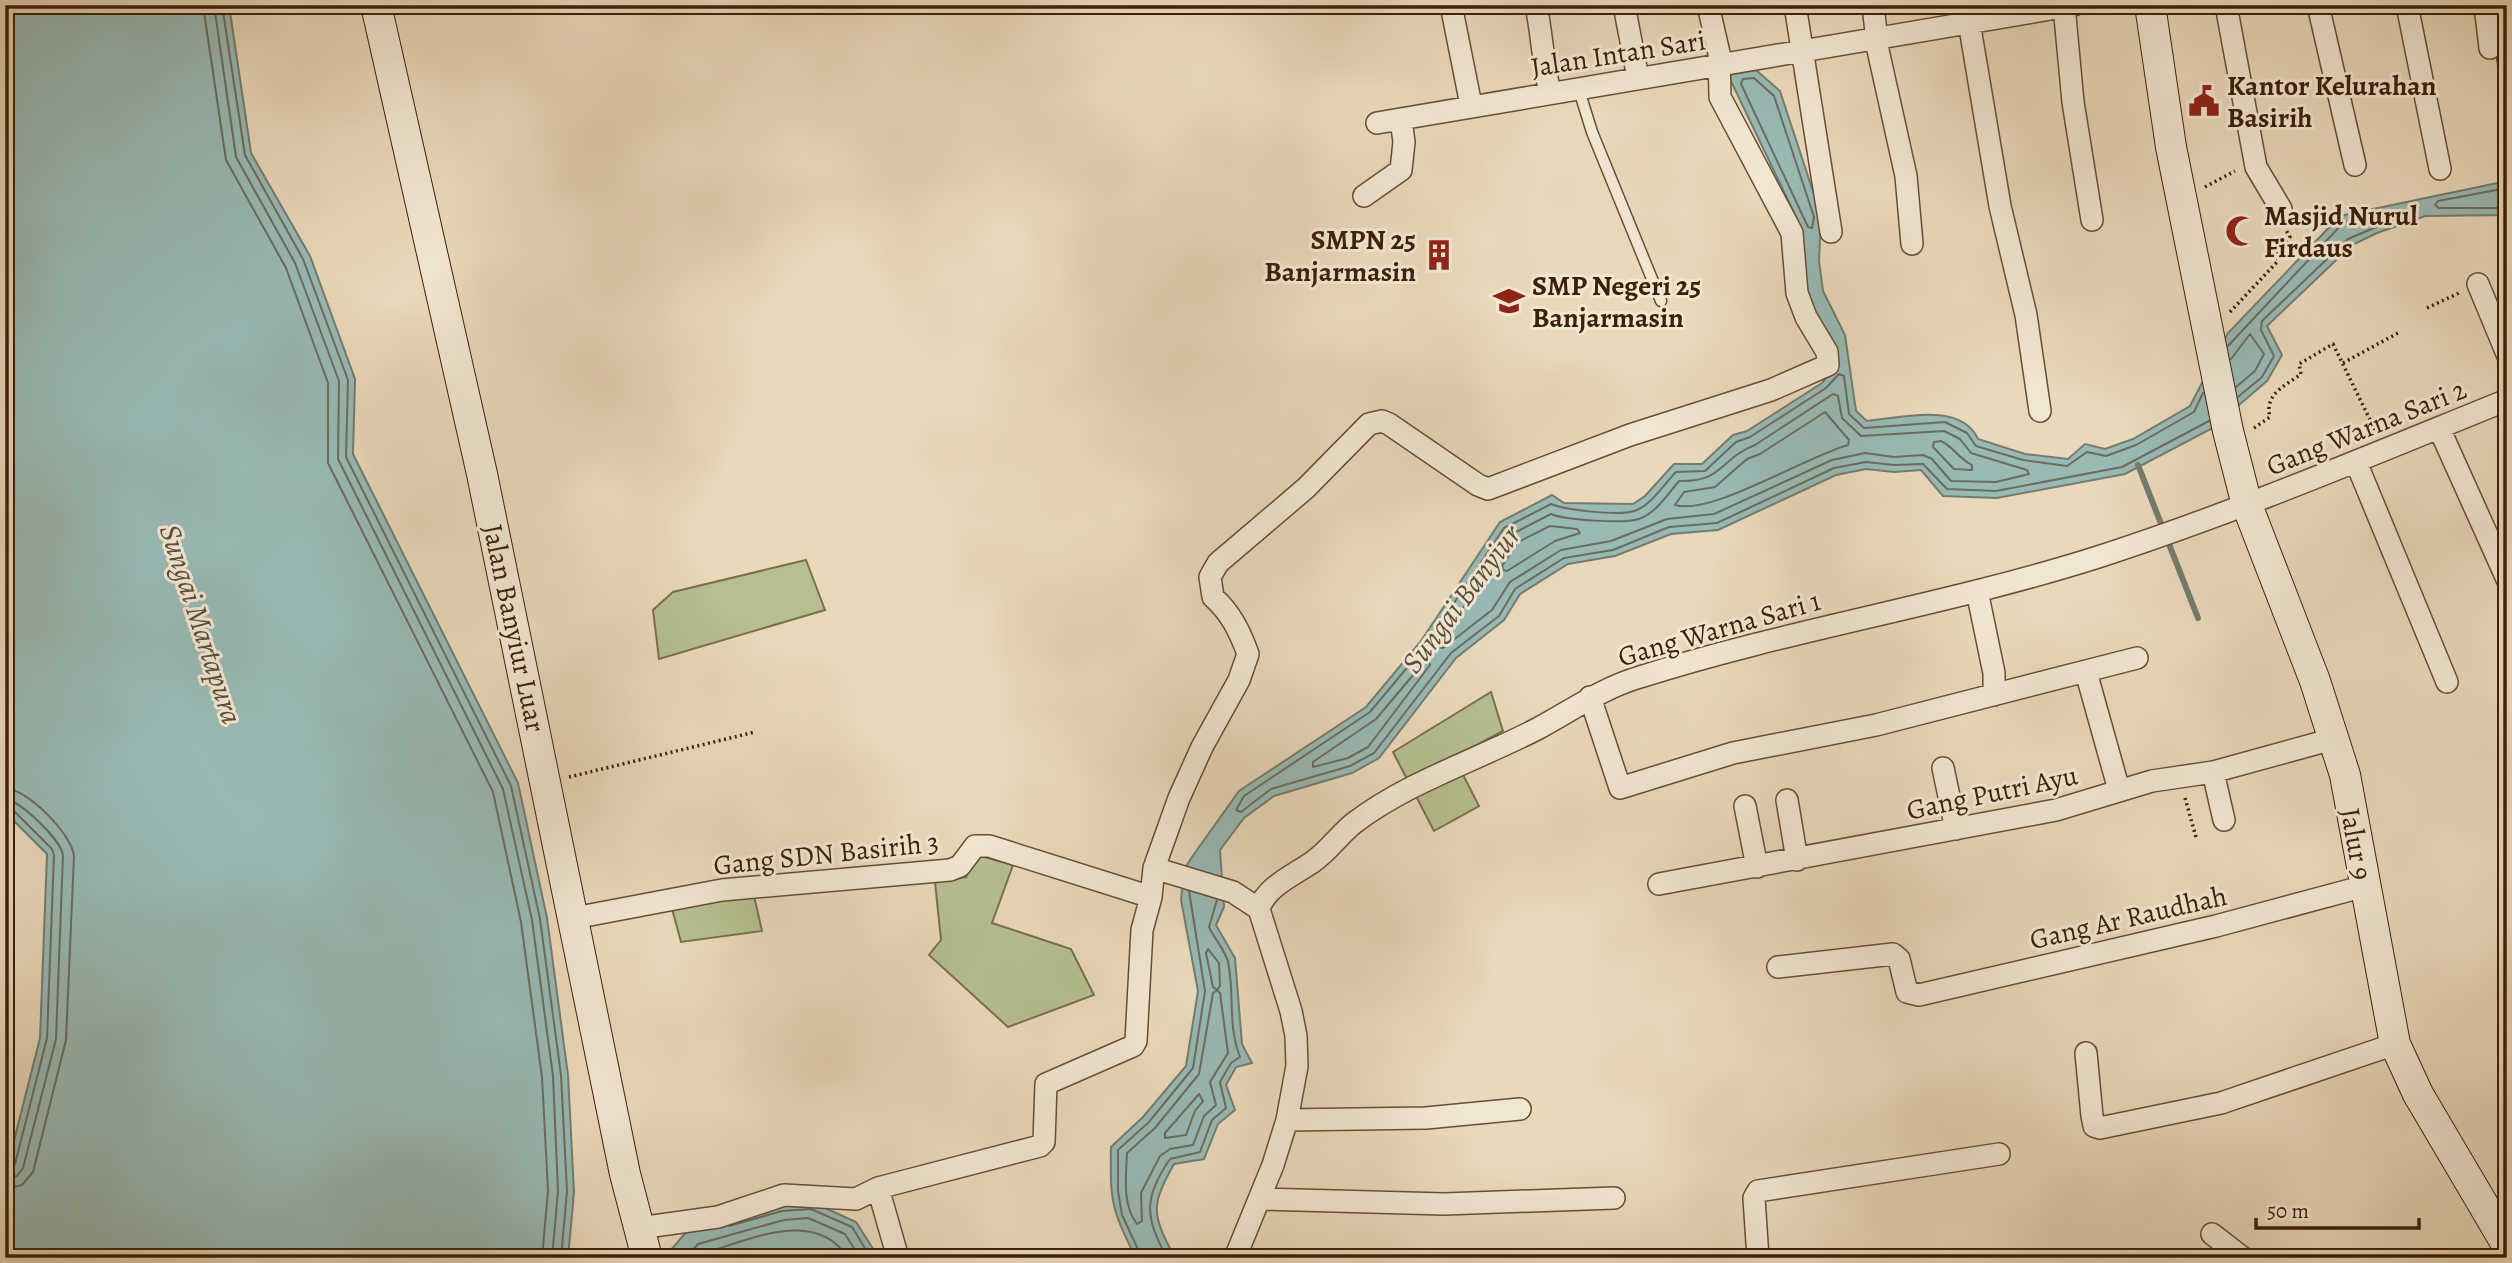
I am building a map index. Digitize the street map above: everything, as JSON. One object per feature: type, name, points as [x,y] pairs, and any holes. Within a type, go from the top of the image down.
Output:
[{"type":"street","name":"Jalan Banyiur Luar","points":[[376,5],[482,474],[625,1174],[644,1246]]},
{"type":"street","points":[[1451,5],[1471,106]]},
{"type":"street","points":[[1536,5],[1543,43],[1541,54],[1550,93]]},
{"type":"street","points":[[1625,5],[1638,78]]},
{"type":"street","points":[[644,1246],[784,1195],[856,1199],[878,1188],[1043,1144],[1045,1088],[1050,1080],[1127,1049],[1136,1041],[1142,930],[1156,869],[1179,798],[1202,747],[1239,680],[1248,654],[1239,630],[1213,597],[1210,577],[1213,570],[1306,488],[1370,424],[1382,421],[1389,424],[1478,485],[1488,489],[1630,435],[1771,390],[1828,365],[1826,352],[1806,317],[1797,293],[1792,233],[1720,97],[1720,53],[1708,5]]},
{"type":"street","points":[[1796,5],[1831,232]]},
{"type":"street","points":[[1873,5],[1878,50],[1906,176],[1912,244]]},
{"type":"street","name":"Jalur 9","points":[[2150,5],[2181,200],[2230,437],[2247,505],[2315,681],[2345,775],[2395,1044],[2418,1094],[2507,1245]]},
{"type":"street","points":[[2226,5],[2256,167],[2281,209]]},
{"type":"street","points":[[2319,5],[2355,165]]},
{"type":"street","points":[[2407,5],[2440,169]]},
{"type":"street","points":[[2485,5],[2490,48]]},
{"type":"street","points":[[2061,6],[2092,220]]},
{"type":"street","name":"Jalan Intan Sari","points":[[1377,124],[1878,37],[1971,16],[2061,6]]},
{"type":"street","points":[[1971,16],[2000,205],[2026,315],[2040,411]]},
{"type":"street","points":[[1364,196],[1401,170],[1404,142],[1401,119]]},
{"type":"street","points":[[2478,284],[2507,354]]},
{"type":"street","name":"Gang Warna Sari 2","points":[[2247,505],[2507,400]]},
{"type":"street","points":[[2439,428],[2507,579]]},
{"type":"street","points":[[2356,463],[2446,682]]},
{"type":"street","name":"Gang Warna Sari 1","points":[[1259,909],[1262,901],[1276,886],[1316,859],[1355,823],[1443,774],[1539,728],[1590,697],[1637,677],[1790,634],[1977,591],[2096,557],[2247,505]]},
{"type":"street","points":[[1977,591],[1994,673],[1994,695]]},
{"type":"street","points":[[1590,697],[1620,788],[1733,753],[1876,725],[2137,657]]},
{"type":"street","points":[[2086,672],[2119,790]]},
{"type":"street","name":"Gang Putri Ayu","points":[[1659,884],[2056,810],[2119,790],[2179,776],[2213,772],[2333,740]]},
{"type":"street","points":[[1943,768],[1956,829]]},
{"type":"street","points":[[2213,772],[2224,820]]},
{"type":"street","points":[[1787,800],[1797,860]]},
{"type":"street","points":[[1745,806],[1757,867]]},
{"type":"street","name":"Gang SDN Basirih 3","points":[[574,918],[722,890],[950,870],[960,866],[975,846],[989,846],[1151,897]]},
{"type":"street","points":[[1156,869],[1233,892],[1259,909],[1296,1036],[1297,1066],[1287,1120],[1260,1199],[1235,1258]]},
{"type":"street","name":"Gang Ar Raudhah","points":[[1778,967],[1894,954],[1899,959],[1910,994],[1928,993],[2216,926],[2365,886]]},
{"type":"street","points":[[2086,1053],[2094,1126],[2100,1128],[2221,1103],[2395,1044]]},
{"type":"street","points":[[1287,1120],[1426,1118],[1520,1109]]},
{"type":"street","points":[[1758,1258],[1754,1198],[1758,1191],[1998,1154]]},
{"type":"street","points":[[878,1188],[898,1258]]},
{"type":"street","points":[[1260,1199],[1444,1204],[1614,1198]]},
{"type":"street","points":[[2212,1234],[2243,1258]]},
{"type":"lane","points":[[2490,48],[2501,48],[2507,90]]},
{"type":"lane","points":[[1578,87],[1592,132],[1661,301]]},
{"type":"path","points":[[2181,200],[2255,160]]},
{"type":"path","points":[[2212,342],[2278,261],[2277,249],[2290,237],[2279,214],[2281,209]]},
{"type":"path","points":[[2343,363],[2398,333]]},
{"type":"path","points":[[2230,437],[2270,417],[2267,406],[2270,397],[2301,374],[2299,364],[2333,344],[2385,450]]},
{"type":"path","points":[[548,787],[559,779],[755,732]]},
{"type":"path","points":[[2179,776],[2196,837]]},
{"type":"green space","points":[[806,560],[825,610],[659,659],[653,610],[673,592]]},
{"type":"green space","points":[[1491,692],[1503,731],[1454,757],[1479,806],[1434,831],[1393,752]]},
{"type":"green space","points":[[977,855],[1013,865],[992,923],[1071,949],[1094,995],[1008,1027],[929,955],[941,940],[935,882],[966,877]]},
{"type":"green space","points":[[754,896],[762,931],[681,942],[671,905]]},
{"type":"water","name":"Sungai Martapura","points":[[5,5],[229,5],[251,153],[310,256],[355,379],[353,454],[518,783],[547,918],[568,1075],[574,1192],[568,1258],[5,1258],[5,1176],[40,1038],[47,854],[5,812]]},
{"type":"water","name":"Sungai Banyiur","points":[[1756,70],[1780,91],[1821,216],[1819,261],[1823,291],[1845,335],[1856,411],[1867,421],[1912,415],[1944,416],[1970,427],[1978,439],[2025,454],[2068,459],[2085,444],[2105,449],[2133,439],[2190,406],[2228,333],[2340,216],[2507,181],[2507,215],[2425,216],[2352,245],[2267,326],[2282,355],[2267,381],[2211,429],[2125,474],[1997,498],[1943,496],[1921,470],[1894,472],[1866,469],[1836,475],[1718,530],[1671,534],[1615,556],[1568,564],[1520,594],[1504,620],[1456,658],[1379,758],[1352,773],[1274,796],[1244,818],[1220,850],[1224,907],[1216,925],[1235,958],[1242,1044],[1252,1063],[1236,1067],[1226,1085],[1235,1110],[1218,1124],[1204,1159],[1174,1164],[1161,1191],[1158,1220],[1175,1258],[1136,1258],[1121,1228],[1114,1204],[1111,1147],[1143,1117],[1186,1066],[1198,991],[1181,900],[1184,870],[1239,791],[1366,707],[1421,641],[1500,522],[1552,495],[1564,503],[1633,504],[1645,496],[1674,464],[1702,464],[1733,435],[1747,431],[1822,383],[1832,370],[1803,284],[1803,240],[1800,225],[1728,75]]},
{"type":"water","points":[[812,1202],[856,1222],[879,1258],[664,1258],[688,1230],[781,1204]]},
{"type":"waterway","points":[[2138,465],[2198,618]]},
{"type":"place","name":"Kantor Kelurahan Basirih","points":[[2204,101]]},
{"type":"place","name":"Masjid Nurul Firdaus","points":[[2241,231]]},
{"type":"place","name":"SMPN 25 Banjarmasin","points":[[1439,255]]},
{"type":"place","name":"SMP Negeri 25 Banjarmasin","points":[[1509,301]]}]
